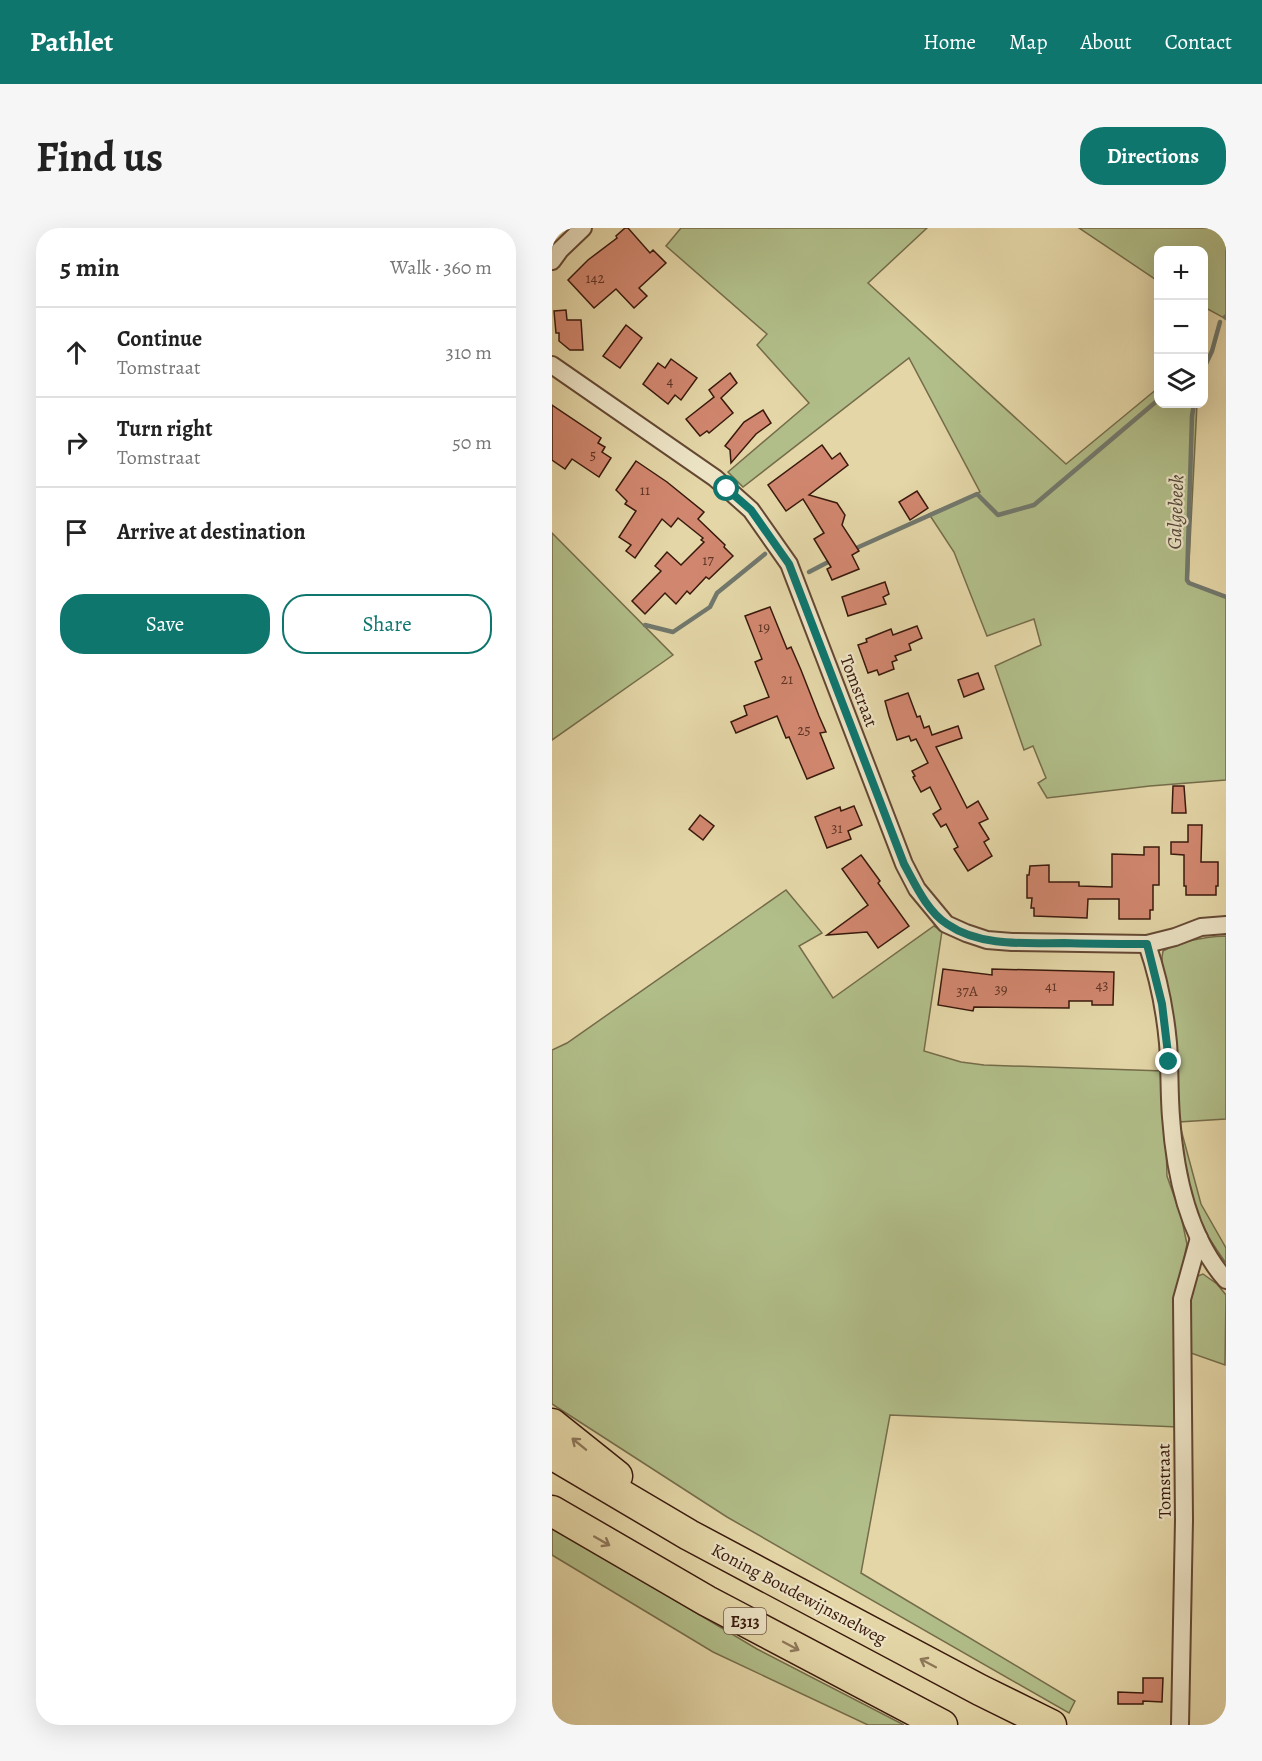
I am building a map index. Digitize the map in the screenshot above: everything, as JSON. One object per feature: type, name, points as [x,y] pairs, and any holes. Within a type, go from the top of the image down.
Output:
[{"type":"highway","points":[[552,1424],[689,1535]]},
{"type":"highway","name":"Koning Boudewijnsnelweg","points":[[552,1454],[689,1535],[980,1690],[1051,1725]]},
{"type":"highway","name":"E313","points":[[552,1511],[707,1600],[942,1725]]},
{"type":"street","points":[[552,261],[583,228]]},
{"type":"street","name":"Tomstraat","points":[[552,365],[715,478],[751,510],[770,535],[789,564],[904,864],[917,889],[946,924],[987,940],[1147,944],[1201,927],[1226,925]]},
{"type":"street","points":[[1147,944],[1162,1004],[1168,1044],[1171,1118],[1177,1169],[1183,1195],[1199,1239],[1213,1266],[1226,1280]]},
{"type":"street","name":"Tomstraat","points":[[1180,1725],[1184,1520],[1182,1299],[1199,1239]]},
{"type":"green space","points":[[681,228],[927,228],[868,283],[1066,464],[1154,391],[1154,408],[1197,408],[1188,582],[1226,597],[1226,780],[1047,798],[1038,783],[1046,778],[1033,746],[1024,750],[995,666],[1041,645],[1034,619],[987,636],[954,552],[929,514],[980,492],[909,358],[743,487],[728,472],[809,403],[757,345],[767,334],[666,246]]},
{"type":"green space","points":[[1079,228],[1226,228],[1226,319],[1208,309],[1208,246],[1154,246],[1154,278]]},
{"type":"green space","points":[[552,533],[673,655],[552,740]]},
{"type":"green space","points":[[786,890],[822,933],[799,946],[833,998],[934,926],[942,931],[924,1051],[961,1062],[984,1065],[1164,1071],[1167,1176],[1181,1216],[1187,1244],[1176,1297],[1178,1427],[890,1415],[861,1573],[1075,1701],[1069,1713],[727,1517],[552,1404],[552,1050],[567,1043]]},
{"type":"green space","points":[[1226,936],[1226,1119],[1180,1122],[1175,1045],[1171,1009],[1163,972],[1163,951],[1194,940]]},
{"type":"green space","points":[[1180,1125],[1201,1204],[1226,1248],[1226,1263],[1203,1227],[1189,1197],[1184,1174]]},
{"type":"green space","points":[[1203,1274],[1217,1284],[1226,1295],[1225,1365],[1188,1352],[1187,1306],[1195,1277]]},
{"type":"green space","points":[[552,1527],[757,1649],[904,1725],[868,1725],[713,1652],[552,1555]]},
{"type":"building","points":[[628,228],[650,253],[653,250],[666,263],[639,288],[647,296],[634,308],[616,289],[594,308],[568,280],[588,260],[617,238],[616,236]]},
{"type":"building","points":[[566,310],[567,320],[581,320],[583,350],[570,350],[559,341],[554,311]]},
{"type":"building","points":[[626,325],[642,338],[620,368],[603,356]]},
{"type":"building","points":[[671,359],[697,378],[681,400],[675,395],[668,404],[643,384],[658,363],[665,368]]},
{"type":"building","points":[[730,373],[737,383],[721,398],[733,413],[709,433],[707,431],[700,436],[686,419],[714,397],[709,390]]},
{"type":"building","points":[[552,405],[601,438],[598,443],[605,447],[602,452],[611,458],[599,477],[572,459],[565,469],[552,460]]},
{"type":"building","points":[[763,410],[771,423],[756,434],[731,463],[730,450],[725,446],[744,422]]},
{"type":"building","points":[[822,445],[832,459],[840,453],[848,465],[809,495],[837,503],[845,515],[842,525],[859,551],[852,555],[859,569],[832,580],[827,569],[831,567],[814,539],[824,533],[803,499],[786,511],[768,485]]},
{"type":"building","points":[[636,461],[704,512],[698,519],[733,556],[709,579],[706,577],[690,594],[687,591],[676,604],[665,593],[645,614],[632,601],[661,571],[655,566],[667,552],[681,565],[704,542],[701,540],[703,538],[678,518],[671,527],[662,519],[635,558],[626,551],[631,545],[619,537],[636,511],[625,504],[627,501],[616,490]]},
{"type":"building","points":[[917,491],[928,508],[910,520],[899,502]]},
{"type":"building","points":[[885,582],[889,594],[883,597],[886,604],[848,616],[842,597]]},
{"type":"building","points":[[770,607],[787,649],[791,647],[826,732],[820,733],[834,768],[807,779],[789,737],[786,738],[777,716],[736,733],[731,722],[747,715],[744,706],[769,697],[755,662],[762,659],[745,616]]},
{"type":"building","points":[[917,626],[922,638],[909,644],[911,650],[895,656],[897,660],[892,662],[894,669],[879,675],[877,670],[868,673],[858,645],[867,642],[866,639],[891,629],[893,635]]},
{"type":"building","points":[[978,673],[984,689],[964,697],[958,680]]},
{"type":"building","points":[[908,693],[917,717],[920,716],[924,728],[929,726],[932,735],[958,726],[962,738],[936,747],[967,808],[978,801],[988,819],[979,823],[989,839],[984,842],[992,856],[968,871],[954,849],[958,847],[946,824],[941,827],[933,814],[941,809],[930,787],[921,792],[913,777],[915,776],[912,771],[928,763],[916,739],[911,741],[909,736],[897,740],[885,701]]},
{"type":"building","points":[[1173,786],[1184,786],[1186,813],[1172,813]]},
{"type":"building","points":[[854,806],[862,825],[848,831],[851,839],[827,848],[815,817],[840,807],[841,811]]},
{"type":"building","points":[[700,815],[714,826],[703,840],[689,829]]},
{"type":"building","points":[[1188,825],[1202,825],[1201,862],[1218,862],[1216,895],[1186,895],[1184,855],[1171,854],[1171,842],[1188,842]]},
{"type":"building","points":[[1144,847],[1159,847],[1159,885],[1153,885],[1153,910],[1150,910],[1150,919],[1119,919],[1119,899],[1088,899],[1087,918],[1034,916],[1034,908],[1031,908],[1032,898],[1027,898],[1027,875],[1029,875],[1030,866],[1049,865],[1049,882],[1079,882],[1079,886],[1112,887],[1112,854],[1144,855]]},
{"type":"building","points":[[861,855],[909,926],[878,948],[867,932],[827,935],[868,905],[842,869]]},
{"type":"building","points":[[943,969],[992,975],[992,969],[1114,972],[1113,1005],[1092,1005],[1092,1001],[1069,1001],[1069,1008],[974,1007],[973,1011],[938,1005]]},
{"type":"building","points":[[1143,1678],[1163,1678],[1162,1702],[1143,1701],[1143,1704],[1118,1704],[1118,1692],[1143,1693]]},
{"type":"waterway","name":"Galgebeek","points":[[1208,360],[1220,322]]},
{"type":"waterway","points":[[852,550],[977,494],[998,515],[1034,505],[1154,403]]},
{"type":"waterway","name":"Galgebeek","points":[[1193,408],[1187,580],[1189,583],[1226,597]]},
{"type":"waterway","points":[[645,625],[673,632],[710,607],[717,593],[765,554]]},
{"type":"waterway","points":[[809,572],[834,559]]},
{"type":"route","points":[[727,489],[751,510],[789,564],[904,864],[917,889],[933,910],[946,924],[987,940],[1147,944],[1162,1004],[1169,1062]]}]
